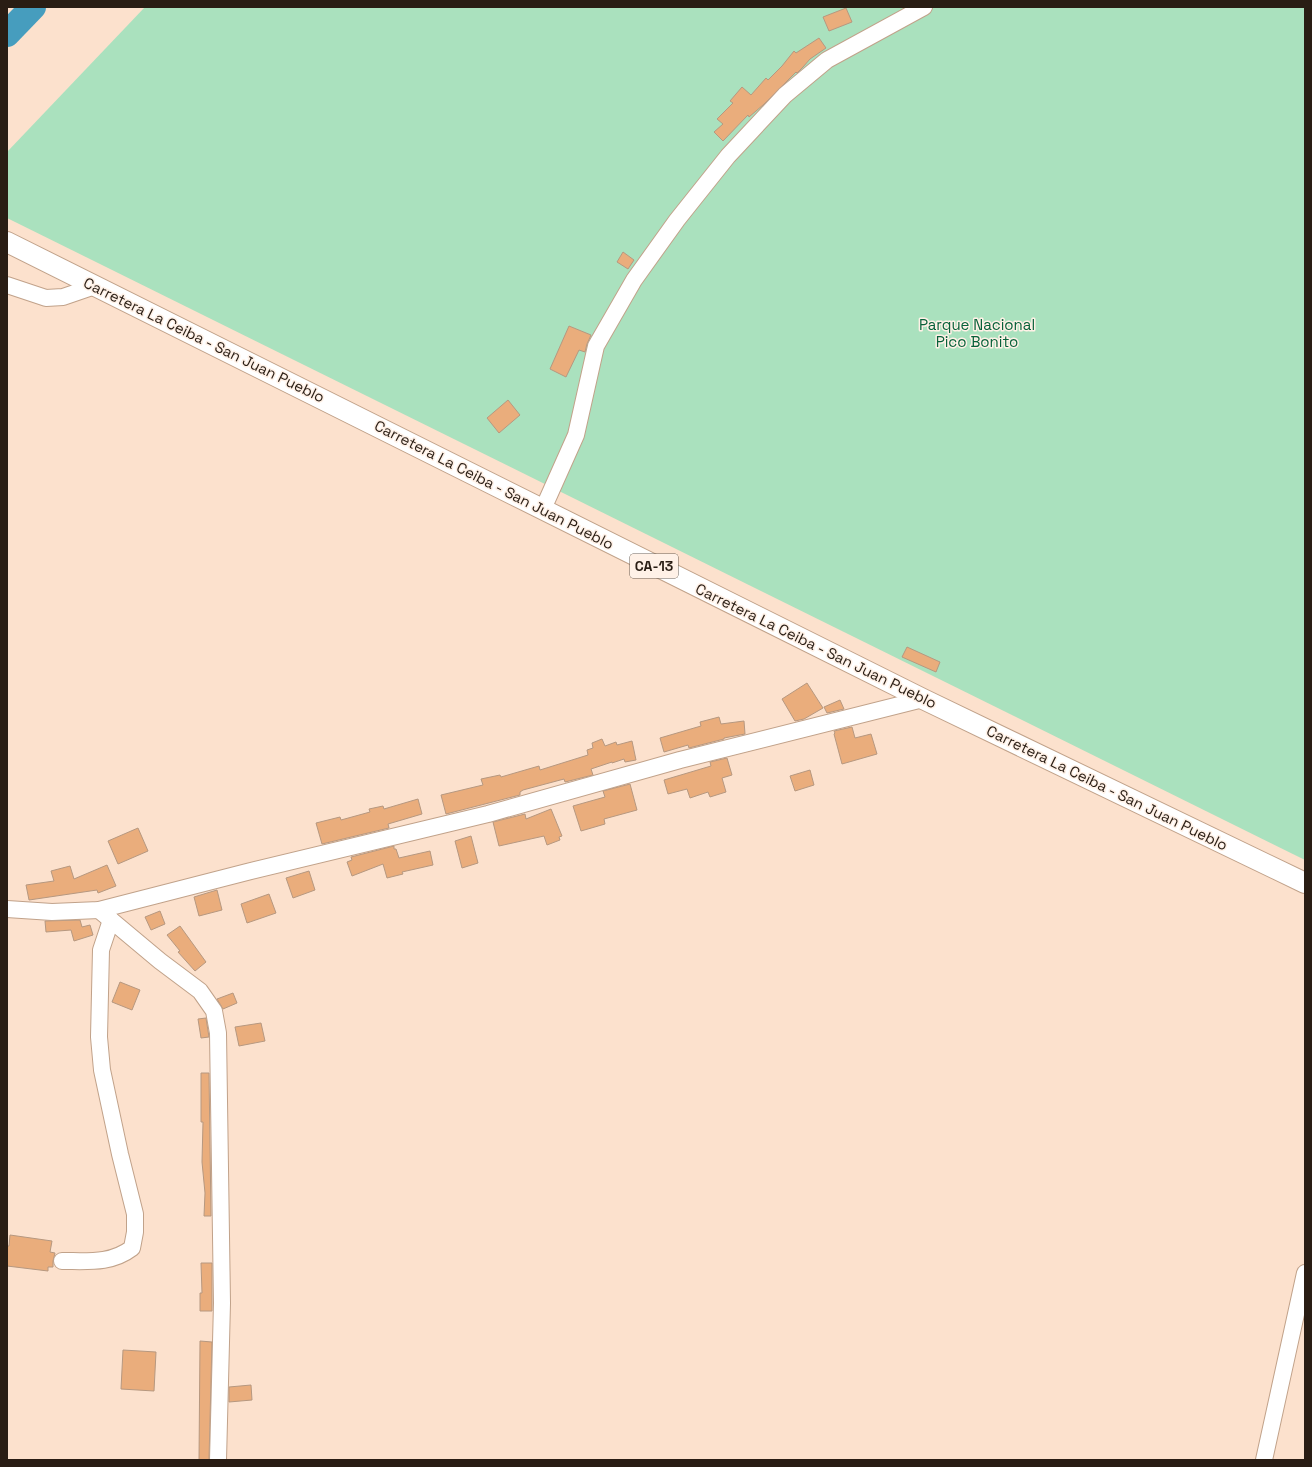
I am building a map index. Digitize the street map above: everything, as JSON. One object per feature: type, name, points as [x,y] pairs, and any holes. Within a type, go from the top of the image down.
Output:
[{"type":"main road","name":"Carretera La Ceiba - San Juan Pueblo","points":[[7,242],[923,700],[1305,882]]},
{"type":"street","points":[[543,509],[576,435],[596,346],[634,280],[677,220],[728,156],[785,95],[827,60],[924,7]]},
{"type":"street","points":[[7,285],[46,298],[63,297],[95,286]]},
{"type":"street","points":[[7,909],[105,915],[488,814],[680,760],[923,700]]},
{"type":"street","points":[[62,1261],[106,1260],[122,1255],[132,1248],[135,1232],[136,1214],[120,1154],[102,1070],[99,1037],[101,950],[105,915]]},
{"type":"street","points":[[105,915],[160,961],[200,991],[214,1011],[218,1033],[222,1303],[218,1460]]},
{"type":"street","points":[[1264,1460],[1305,1272]]},
{"type":"green space","name":"Parque Nacional Pico Bonito","points":[[145,7],[1305,7],[1305,860],[7,218],[7,152]]},
{"type":"building","points":[[846,8],[852,22],[829,31],[823,17]]},
{"type":"building","points":[[819,38],[826,48],[810,59],[763,105],[749,117],[748,115],[723,141],[714,132],[723,124],[717,119],[733,103],[730,101],[742,87],[751,95],[766,78],[768,80],[782,66],[794,51],[796,53]]},
{"type":"building","points":[[623,252],[634,260],[628,269],[617,262]]},
{"type":"building","points":[[569,326],[591,335],[585,352],[579,350],[566,377],[550,369]]},
{"type":"building","points":[[508,400],[520,415],[499,433],[487,418]]},
{"type":"building","points":[[907,647],[940,662],[936,672],[902,657]]},
{"type":"building","points":[[807,683],[823,708],[804,719],[795,721],[782,699]]},
{"type":"building","points":[[840,700],[844,709],[827,713],[824,707]]},
{"type":"building","points":[[719,717],[721,724],[744,721],[745,734],[724,738],[689,748],[688,745],[664,752],[660,738],[701,726],[700,722]]},
{"type":"building","points":[[852,727],[855,738],[871,734],[877,754],[842,764],[834,731]]},
{"type":"building","points":[[602,739],[605,746],[616,742],[617,745],[632,741],[636,760],[625,762],[624,759],[612,762],[591,769],[593,775],[565,782],[564,779],[523,790],[520,792],[520,795],[446,814],[441,795],[483,785],[481,779],[500,775],[501,777],[539,766],[540,770],[588,755],[587,750],[593,748],[592,743]]},
{"type":"building","points":[[727,758],[732,775],[722,778],[726,792],[710,797],[708,792],[690,798],[687,789],[668,794],[664,780],[711,766],[710,762]]},
{"type":"building","points":[[810,770],[814,785],[795,791],[790,776]]},
{"type":"building","points":[[630,784],[637,810],[604,819],[605,824],[581,831],[573,806],[605,797],[603,791]]},
{"type":"building","points":[[418,799],[422,814],[388,824],[389,828],[322,844],[316,823],[340,817],[341,820],[370,812],[369,809],[383,806],[384,809]]},
{"type":"building","points":[[551,809],[562,836],[559,837],[560,840],[547,845],[544,836],[499,846],[493,822],[525,814],[526,819]]},
{"type":"building","points":[[138,828],[148,851],[118,864],[108,841]]},
{"type":"building","points":[[471,836],[478,863],[462,868],[455,841]]},
{"type":"building","points":[[394,846],[399,858],[430,851],[433,865],[402,872],[403,874],[387,878],[383,864],[352,876],[347,862],[352,860],[351,857]]},
{"type":"building","points":[[107,865],[116,886],[98,893],[97,890],[29,900],[26,885],[54,881],[51,871],[70,866],[74,879]]},
{"type":"building","points":[[309,871],[315,890],[293,898],[286,878]]},
{"type":"building","points":[[217,890],[222,910],[199,916],[194,897]]},
{"type":"building","points":[[269,894],[276,913],[247,923],[241,904]]},
{"type":"building","points":[[160,911],[165,924],[151,930],[145,917]]},
{"type":"building","points":[[80,920],[82,927],[90,925],[93,935],[74,941],[71,930],[46,932],[45,921]]},
{"type":"building","points":[[180,926],[206,962],[195,971],[178,952],[180,951],[167,935]]},
{"type":"building","points":[[120,982],[140,990],[132,1010],[112,1002]]},
{"type":"building","points":[[233,993],[237,1003],[223,1009],[217,999]]},
{"type":"building","points":[[206,1018],[209,1037],[201,1038],[198,1019]]},
{"type":"building","points":[[261,1023],[265,1041],[239,1046],[235,1027]]},
{"type":"building","points":[[201,1073],[209,1073],[211,1216],[204,1216],[205,1193],[202,1162],[203,1122],[201,1122]]},
{"type":"building","points":[[10,1235],[52,1241],[50,1252],[55,1253],[53,1267],[48,1267],[48,1271],[7,1266],[7,1246],[9,1246]]},
{"type":"building","points":[[201,1263],[212,1263],[212,1311],[200,1311],[200,1293],[202,1293]]},
{"type":"building","points":[[200,1341],[212,1342],[209,1460],[199,1460]]},
{"type":"building","points":[[123,1350],[156,1352],[154,1391],[121,1389]]},
{"type":"building","points":[[251,1385],[252,1400],[229,1402],[229,1387]]},
{"type":"waterway","points":[[7,34],[33,7]]}]
